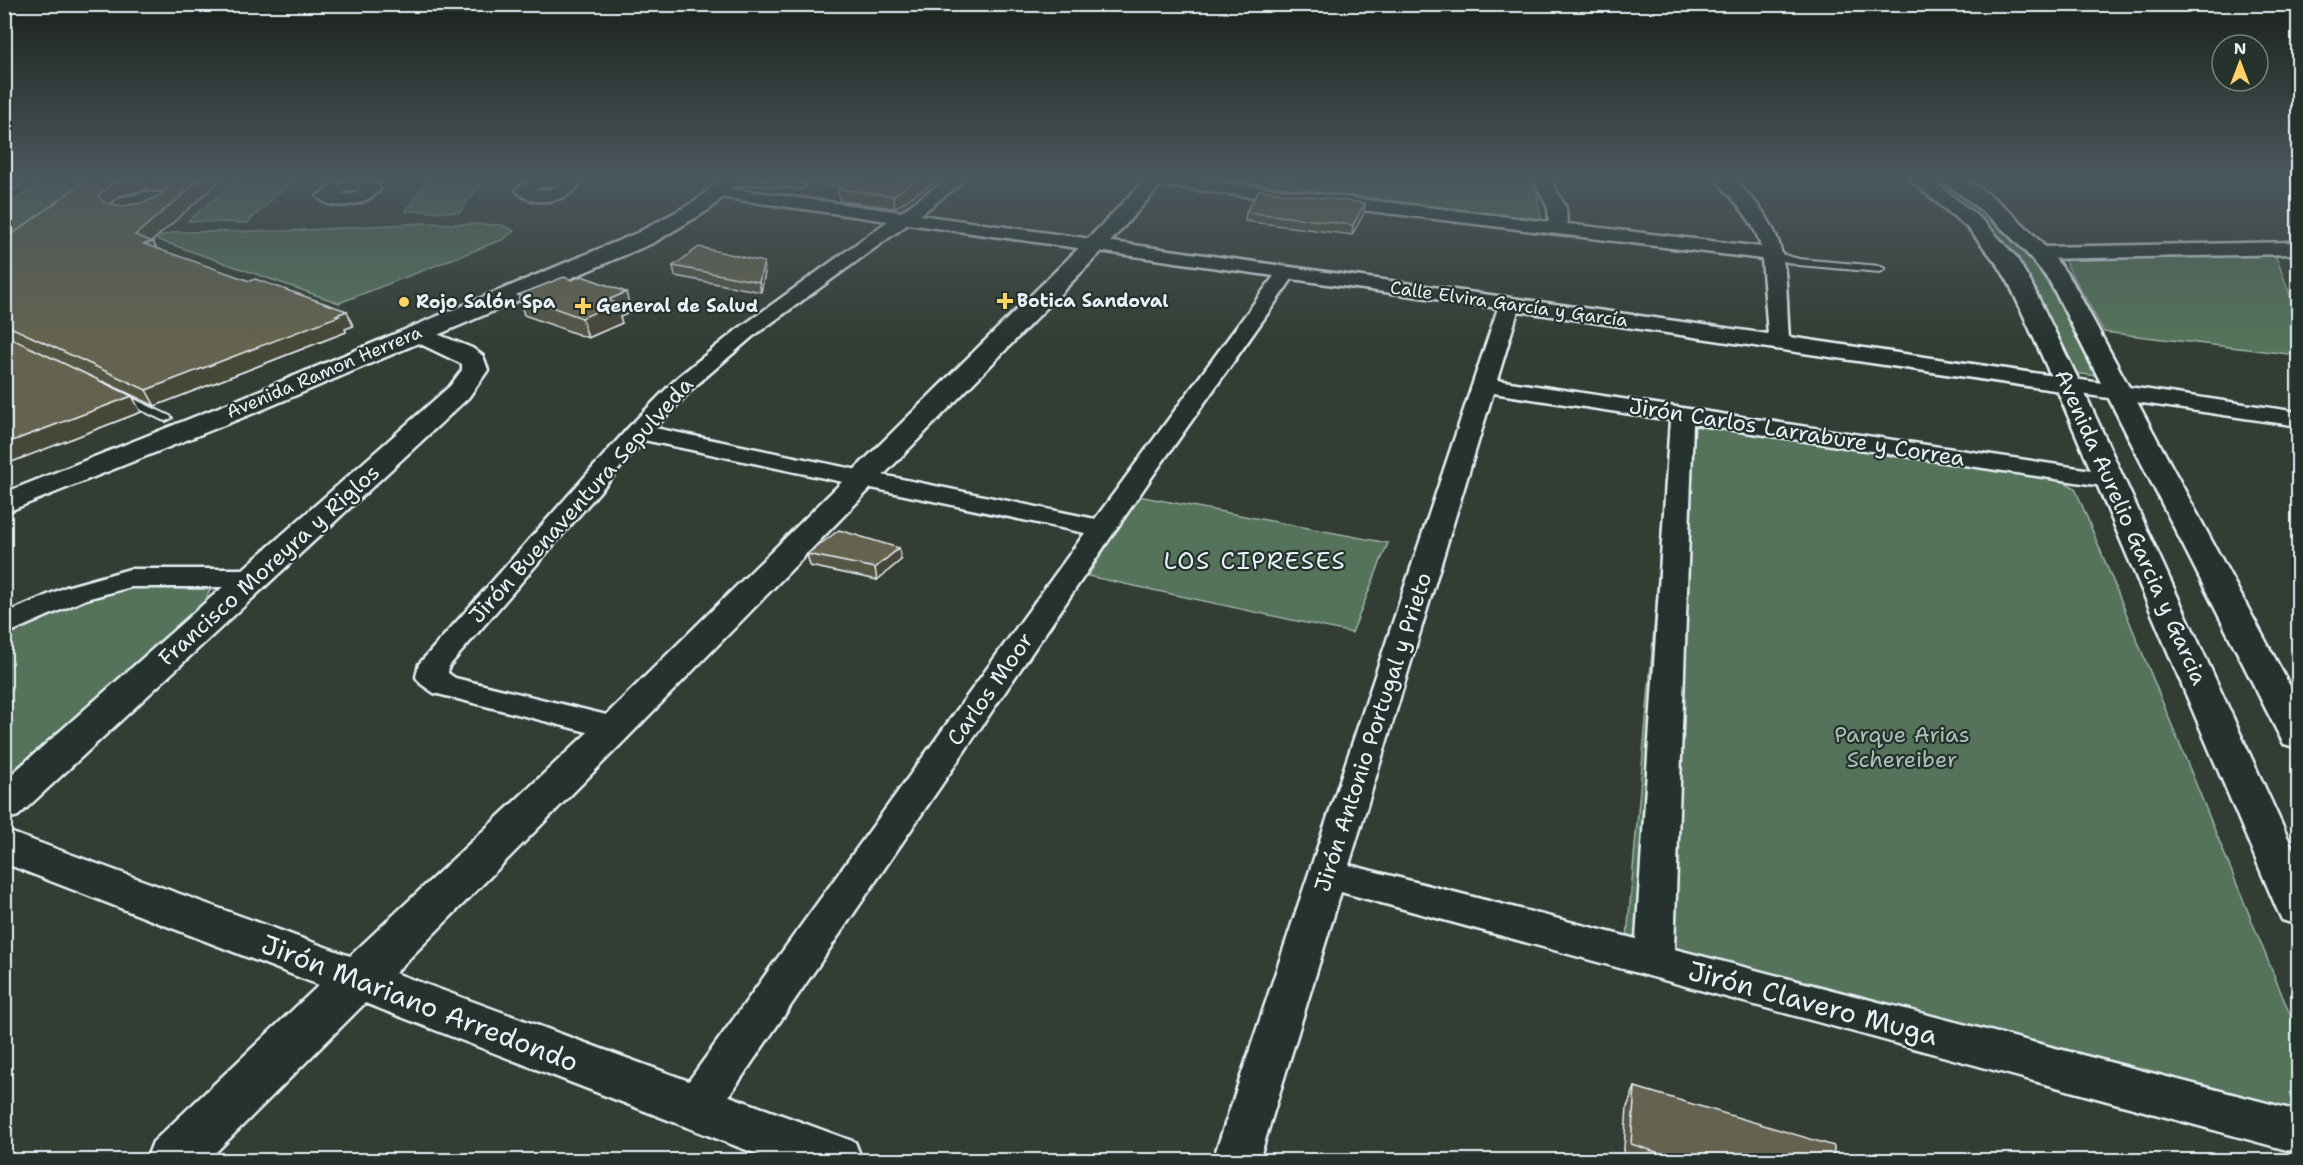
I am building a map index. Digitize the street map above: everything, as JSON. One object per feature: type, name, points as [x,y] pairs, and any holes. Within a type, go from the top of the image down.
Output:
[{"type":"main road","name":"Avenida Ramon Herrera","points":[[4,484],[620,233]]},
{"type":"main road","name":"Avenida Ramon Herrera","points":[[4,504],[654,233]]},
{"type":"main road","points":[[172,1161],[615,728],[1106,233]]},
{"type":"main road","name":"Avenida Aurelio Garcia y Garcia","points":[[1982,233],[2008,262],[2068,384],[2298,907]]},
{"type":"main road","name":"Avenida Aurelio Garcia y Garcia","points":[[2020,233],[2042,254],[2061,281],[2298,735]]},
{"type":"main road","name":"Francisco Moreyra y Riglos","points":[[4,805],[450,402],[476,369],[474,361],[464,354],[417,333]]},
{"type":"main road","name":"Jirón Mariano Arredondo","points":[[4,846],[836,1161]]},
{"type":"street","name":"Jirón Buenaventura Sepulveda","points":[[615,728],[446,686],[432,676],[434,664],[638,432],[686,382],[745,333],[886,233]]},
{"type":"street","name":"Calle Elvira García y García","points":[[1010,233],[1779,342],[2298,419]]},
{"type":"street","points":[[1602,233],[1770,254]]},
{"type":"street","points":[[1766,233],[1779,342]]},
{"type":"street","points":[[2042,254],[2298,248]]},
{"type":"street","name":"Carlos Moor","points":[[696,1107],[1103,529],[1287,273]]},
{"type":"street","name":"Jirón Antonio Portugal y Prieto","points":[[1236,1161],[1510,304]]},
{"type":"street","name":"Jirón Carlos Larrabure y Correa","points":[[1484,385],[2109,479]]},
{"type":"street","points":[[1654,961],[1682,414]]},
{"type":"street","points":[[638,432],[1103,529]]},
{"type":"street","points":[[4,626],[76,593],[130,578],[254,578]]},
{"type":"street","name":"Jirón Clavero Muga","points":[[1328,874],[2298,1132]]},
{"type":"lane","points":[[1770,254],[1798,262],[1880,269]]},
{"type":"lane","points":[[112,392],[166,418]]},
{"type":"green space","points":[[170,233],[511,233],[504,239],[339,303],[153,238]]},
{"type":"green space","points":[[1991,233],[2008,233],[2024,249],[2070,317],[2100,376],[2072,373],[2044,313],[2008,248]]},
{"type":"green space","points":[[2274,251],[2298,317],[2298,355],[2104,332],[2063,258]]},
{"type":"green space","name":"Parque Arias Schereiber","points":[[1669,418],[2062,480],[2075,488],[2298,1034],[2298,1121],[2177,1092],[1627,938],[1656,606]]},
{"type":"green space","points":[[1138,496],[1388,543],[1352,633],[1088,576]]},
{"type":"green space","points":[[126,588],[210,589],[205,602],[5,778],[5,634],[77,601]]},
{"type":"building","points":[[137,233],[135,235],[153,242],[144,244],[250,281],[255,279],[347,311],[146,390],[4,324],[4,235]]},
{"type":"building","points":[[699,247],[764,262],[759,282],[673,266]]},
{"type":"building","points":[[582,276],[626,292],[608,300],[616,303],[582,318],[518,295],[564,277],[572,280]]},
{"type":"building","points":[[4,335],[132,396],[4,444]]},
{"type":"building","points":[[839,530],[899,548],[875,568],[807,554]]},
{"type":"building","points":[[1635,1087],[1834,1146],[1834,1161],[1684,1161],[1631,1144]]},
{"type":"place","name":"Botica Sandoval","points":[[1005,301]]},
{"type":"place","name":"Rojo Salón Spa","points":[[404,302]]},
{"type":"place","name":"General de Salud","points":[[583,306]]},
{"type":"district","name":"LOS CIPRESES","points":[[1255,561]]}]
